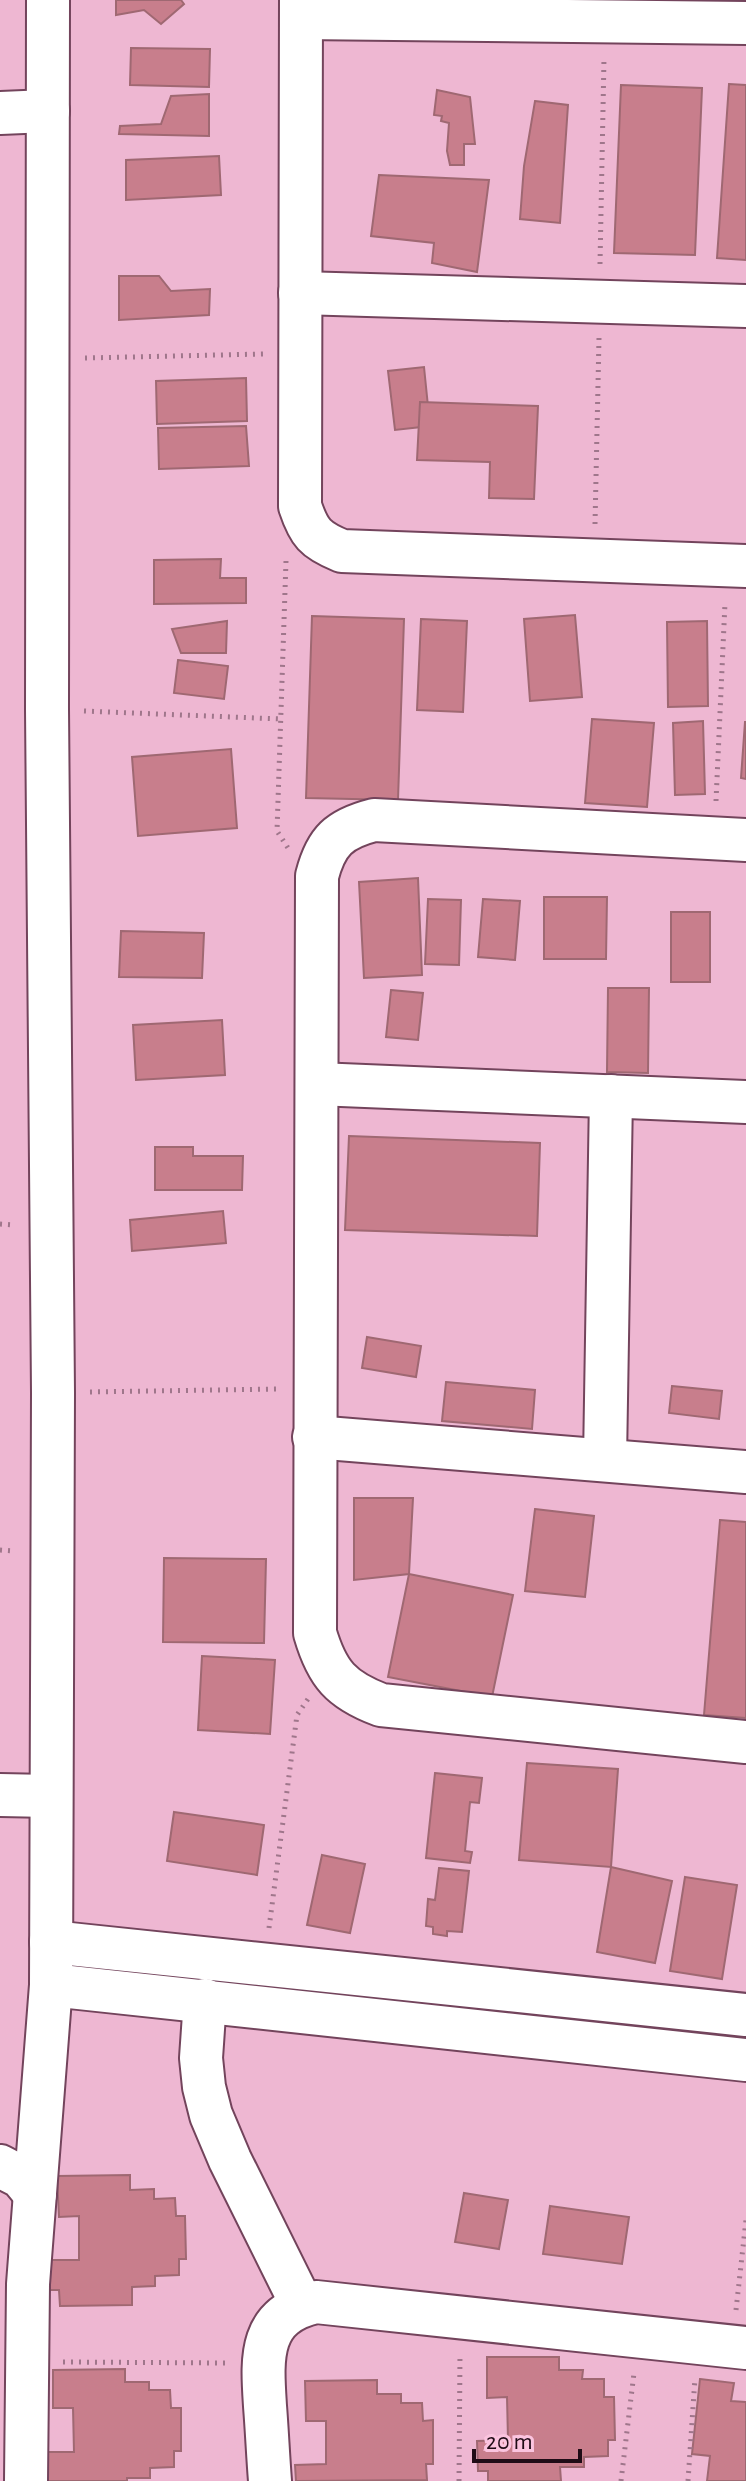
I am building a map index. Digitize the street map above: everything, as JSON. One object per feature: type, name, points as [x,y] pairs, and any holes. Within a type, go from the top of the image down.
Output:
[{"type":"street","points":[[26,2481],[28,2284],[51,1985],[53,1393],[47,709],[48,0]]},
{"type":"street","points":[[736,566],[342,551],[322,543],[307,527],[300,506],[301,9],[578,10],[746,23]]},
{"type":"street","points":[[0,113],[48,111]]},
{"type":"street","points":[[300,293],[746,306]]},
{"type":"street","points":[[730,839],[374,820],[353,825],[335,837],[323,854],[317,876],[315,1633],[322,1658],[336,1680],[356,1696],[381,1705],[746,1742]]},
{"type":"street","points":[[317,1084],[746,1102]]},
{"type":"street","points":[[605,1460],[611,1096]]},
{"type":"street","points":[[314,1437],[746,1472]]},
{"type":"street","points":[[0,1795],[50,1796]]},
{"type":"street","points":[[51,1942],[746,2015]]},
{"type":"street","points":[[51,1985],[746,2060]]},
{"type":"street","points":[[205,2000],[201,2058],[211,2115],[302,2305]]},
{"type":"street","points":[[0,2166],[21,2177],[35,2194]]},
{"type":"street","points":[[270,2481],[262,2363],[265,2344],[271,2331],[290,2311],[302,2305],[316,2302],[725,2346]]},
{"type":"path","points":[[48,359],[300,353]]},
{"type":"path","points":[[307,527],[291,542],[286,563],[277,831],[289,851],[323,854]]},
{"type":"path","points":[[730,839],[736,566]]},
{"type":"path","points":[[47,709],[281,719]]},
{"type":"path","points":[[53,1393],[314,1388]]},
{"type":"path","points":[[264,1965],[297,1715],[313,1692],[336,1680]]},
{"type":"path","points":[[688,2481],[725,2346],[746,2220]]},
{"type":"path","points":[[459,2481],[461,2317]]},
{"type":"path","points":[[621,2481],[638,2336]]},
{"type":"path","points":[[28,2362],[262,2363]]},
{"type":"building","points":[[116,0],[181,0],[184,4],[161,24],[144,10],[116,15]]},
{"type":"building","points":[[131,48],[210,49],[209,87],[130,85]]},
{"type":"building","points":[[729,84],[746,85],[746,260],[717,258]]},
{"type":"building","points":[[621,85],[702,88],[695,255],[614,253]]},
{"type":"building","points":[[437,90],[470,97],[475,144],[464,144],[464,165],[450,165],[447,151],[449,123],[441,121],[442,116],[434,115]]},
{"type":"building","points":[[209,94],[209,136],[119,134],[120,126],[161,124],[171,96]]},
{"type":"building","points":[[535,101],[568,105],[560,223],[520,219],[524,166]]},
{"type":"building","points":[[219,156],[221,195],[126,200],[126,160]]},
{"type":"building","points":[[379,175],[489,180],[477,272],[432,263],[434,243],[371,236]]},
{"type":"building","points":[[119,276],[159,276],[171,291],[210,289],[209,315],[119,320]]},
{"type":"building","points":[[424,367],[430,426],[395,430],[388,371]]},
{"type":"building","points":[[246,378],[247,421],[157,424],[156,381]]},
{"type":"building","points":[[420,402],[538,406],[534,499],[489,498],[490,462],[417,460]]},
{"type":"building","points":[[246,426],[249,466],[159,469],[158,428]]},
{"type":"building","points":[[221,559],[220,578],[246,578],[246,603],[154,604],[154,560]]},
{"type":"building","points":[[575,615],[582,697],[530,701],[524,619]]},
{"type":"building","points":[[312,616],[404,619],[398,800],[306,798]]},
{"type":"building","points":[[421,619],[467,621],[463,712],[417,710]]},
{"type":"building","points":[[227,621],[226,653],[181,653],[172,629]]},
{"type":"building","points":[[707,621],[708,706],[668,707],[667,622]]},
{"type":"building","points":[[178,660],[228,666],[224,699],[174,693]]},
{"type":"building","points":[[592,719],[654,723],[647,807],[585,803]]},
{"type":"building","points":[[703,721],[705,794],[675,795],[673,723]]},
{"type":"building","points":[[746,722],[746,779],[741,778]]},
{"type":"building","points":[[231,749],[237,828],[138,836],[132,757]]},
{"type":"building","points":[[418,878],[422,975],[364,978],[359,882]]},
{"type":"building","points":[[544,897],[607,897],[606,959],[544,959]]},
{"type":"building","points":[[428,899],[461,900],[459,965],[425,964]]},
{"type":"building","points":[[483,899],[520,901],[515,960],[478,957]]},
{"type":"building","points":[[671,912],[710,912],[710,982],[671,982]]},
{"type":"building","points":[[121,931],[204,933],[202,978],[119,977]]},
{"type":"building","points":[[608,988],[649,988],[648,1073],[607,1072]]},
{"type":"building","points":[[391,990],[423,993],[418,1040],[386,1037]]},
{"type":"building","points":[[222,1020],[225,1075],[136,1080],[133,1025]]},
{"type":"building","points":[[349,1136],[540,1143],[537,1236],[345,1230]]},
{"type":"building","points":[[155,1147],[193,1147],[193,1156],[243,1156],[242,1190],[155,1190]]},
{"type":"building","points":[[223,1211],[226,1243],[132,1251],[130,1220]]},
{"type":"building","points":[[367,1337],[421,1346],[416,1377],[362,1368]]},
{"type":"building","points":[[446,1382],[535,1390],[532,1429],[442,1421]]},
{"type":"building","points":[[672,1386],[722,1391],[719,1419],[669,1413]]},
{"type":"building","points":[[354,1498],[413,1498],[409,1574],[354,1580]]},
{"type":"building","points":[[535,1509],[594,1516],[585,1597],[525,1591]]},
{"type":"building","points":[[720,1520],[746,1522],[746,1718],[704,1715]]},
{"type":"building","points":[[164,1558],[266,1559],[264,1643],[163,1642]]},
{"type":"building","points":[[409,1574],[513,1595],[492,1697],[388,1677]]},
{"type":"building","points":[[202,1656],[275,1660],[270,1734],[198,1730]]},
{"type":"building","points":[[527,1763],[618,1769],[611,1867],[519,1860]]},
{"type":"building","points":[[435,1773],[482,1778],[479,1803],[470,1802],[465,1851],[472,1852],[470,1863],[426,1858]]},
{"type":"building","points":[[174,1812],[264,1825],[257,1875],[167,1861]]},
{"type":"building","points":[[322,1855],[365,1864],[350,1933],[307,1925]]},
{"type":"building","points":[[611,1867],[672,1881],[655,1963],[597,1952]]},
{"type":"building","points":[[439,1868],[469,1871],[462,1932],[447,1931],[447,1936],[433,1934],[433,1927],[426,1926],[428,1899],[435,1900]]},
{"type":"building","points":[[685,1877],[737,1885],[722,1979],[670,1971]]},
{"type":"building","points":[[130,2175],[130,2190],[154,2189],[154,2199],[175,2198],[176,2216],[185,2216],[186,2259],[179,2259],[179,2275],[155,2276],[155,2286],[132,2287],[132,2305],[60,2306],[59,2290],[48,2290],[48,2260],[79,2260],[79,2216],[59,2217],[57,2176]]},
{"type":"building","points":[[464,2193],[508,2200],[499,2249],[455,2242]]},
{"type":"building","points":[[550,2206],[629,2217],[622,2264],[543,2254]]},
{"type":"building","points":[[487,2357],[559,2357],[559,2370],[583,2370],[582,2379],[604,2379],[604,2397],[614,2397],[615,2440],[608,2440],[608,2456],[584,2457],[584,2467],[560,2467],[561,2481],[488,2481],[488,2471],[478,2471],[477,2441],[508,2440],[507,2397],[487,2398]]},
{"type":"building","points":[[125,2369],[125,2382],[149,2382],[149,2390],[170,2390],[171,2408],[181,2408],[181,2451],[174,2451],[174,2467],[150,2468],[150,2478],[127,2478],[127,2481],[43,2481],[43,2452],[74,2452],[73,2408],[53,2408],[53,2370]]},
{"type":"building","points":[[700,2379],[734,2383],[731,2401],[746,2402],[746,2481],[707,2481],[710,2456],[692,2454]]},
{"type":"building","points":[[377,2380],[377,2394],[401,2394],[401,2403],[422,2403],[423,2421],[433,2420],[433,2464],[426,2464],[427,2480],[296,2481],[295,2465],[326,2464],[326,2421],[306,2421],[305,2381]]}]
